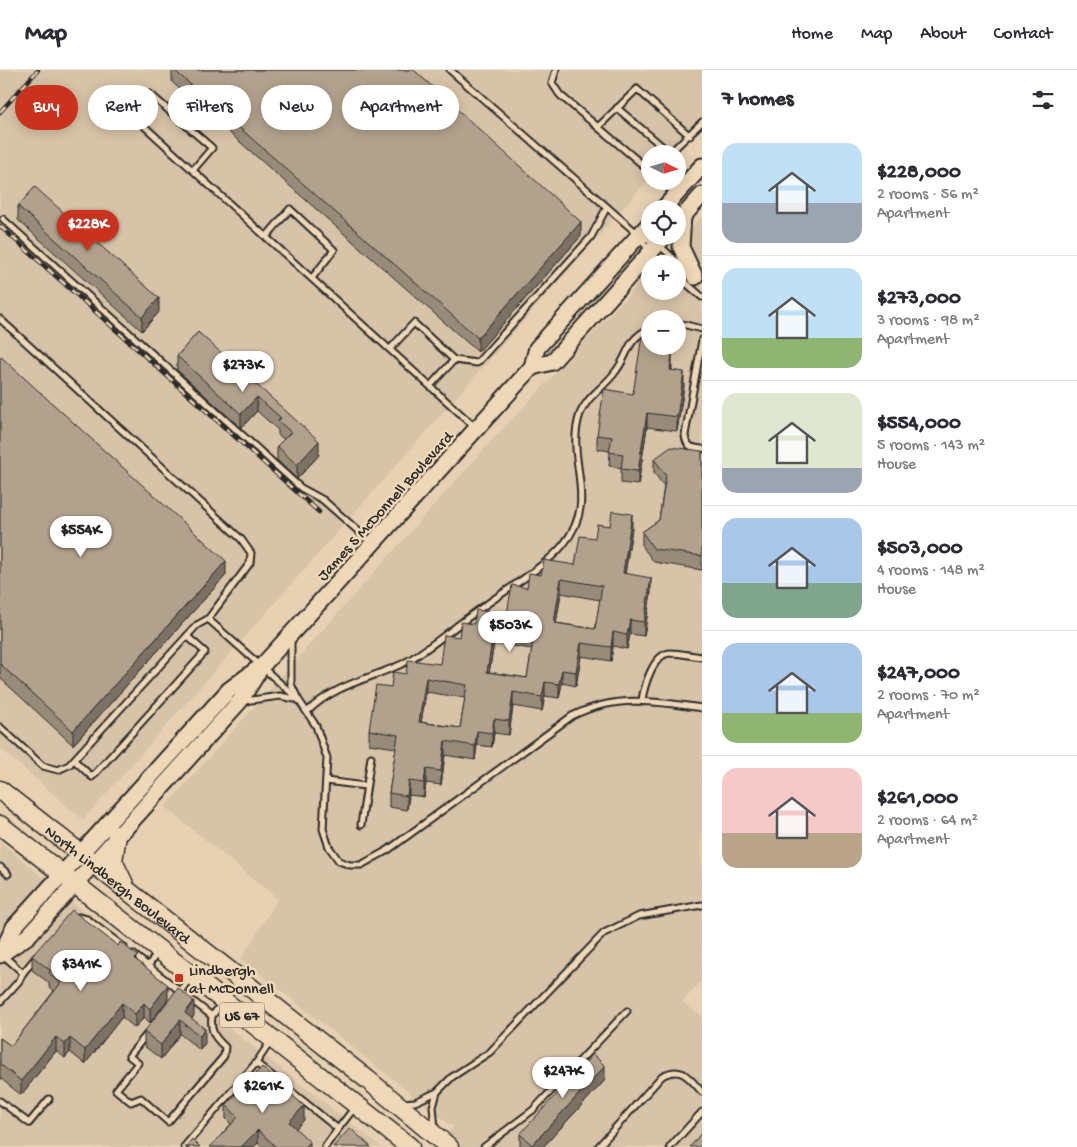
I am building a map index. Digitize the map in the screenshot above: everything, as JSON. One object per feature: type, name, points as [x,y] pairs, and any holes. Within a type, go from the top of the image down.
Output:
[{"type":"highway","name":"North Lindbergh Boulevard","points":[[0,790],[443,1141]]},
{"type":"highway","name":"North Lindbergh Boulevard","points":[[0,825],[410,1147]]},
{"type":"highway","points":[[117,835],[113,860],[126,889]]},
{"type":"main road","points":[[671,200],[702,166]]},
{"type":"main road","points":[[686,212],[702,195]]},
{"type":"main road","name":"James S McDonnell Boulevard","points":[[1,955],[28,936],[68,879],[229,690],[262,666],[292,634],[532,367],[538,348],[641,234]]},
{"type":"main road","name":"James S McDonnell Boulevard","points":[[532,367],[552,362],[656,245]]},
{"type":"main road","points":[[681,245],[698,281]]},
{"type":"main road","points":[[626,279],[641,275]]},
{"type":"main road","name":"James S McDonnell Boulevard","points":[[87,858],[117,835],[240,702],[262,666]]},
{"type":"lane","points":[[450,70],[639,236]]},
{"type":"lane","points":[[556,70],[552,83],[560,95],[641,163]]},
{"type":"lane","points":[[598,127],[637,90],[690,136]]},
{"type":"lane","points":[[193,170],[212,148],[150,94],[132,114],[193,170],[312,278],[390,350],[476,428]]},
{"type":"lane","points":[[617,108],[660,145]]},
{"type":"lane","points":[[680,145],[702,122]]},
{"type":"lane","points":[[671,190],[676,194]]},
{"type":"lane","points":[[390,350],[414,323],[454,360],[477,363],[591,237],[606,208]]},
{"type":"lane","points":[[266,236],[290,209],[334,250],[312,278]]},
{"type":"lane","points":[[3,219],[300,488],[323,500],[373,543]]},
{"type":"lane","points":[[658,245],[698,281]]},
{"type":"lane","points":[[686,283],[702,297]]},
{"type":"lane","points":[[0,319],[241,539],[251,553],[250,563],[208,619],[197,625],[74,760],[58,770],[43,766],[0,727]]},
{"type":"lane","points":[[686,325],[702,329]]},
{"type":"lane","points":[[308,711],[317,702],[343,686],[403,663],[538,565],[563,544],[575,524],[582,498],[576,440],[581,412],[587,401],[611,379],[635,336],[641,333]]},
{"type":"lane","points":[[702,340],[685,435],[685,442],[689,446],[702,449]]},
{"type":"lane","points":[[430,386],[454,360]]},
{"type":"lane","points":[[697,365],[702,369]]},
{"type":"lane","points":[[208,619],[298,699],[308,711],[324,747],[326,781],[322,811],[323,829],[329,847],[339,861],[350,865],[361,865],[388,850],[572,716],[595,706],[642,700],[702,708]]},
{"type":"lane","points":[[292,634],[291,684],[298,699]]},
{"type":"lane","points":[[74,760],[92,777],[206,652],[187,636]]},
{"type":"lane","points":[[642,700],[648,675],[664,655],[702,658]]},
{"type":"lane","points":[[240,702],[280,696],[298,699]]},
{"type":"lane","points":[[361,825],[365,786],[371,757]]},
{"type":"lane","points":[[326,781],[365,786]]},
{"type":"lane","points":[[0,867],[8,874]]},
{"type":"lane","points":[[397,1103],[415,1102],[437,1092],[452,1077],[490,1052],[593,942],[604,933],[639,916],[702,905]]},
{"type":"lane","points":[[69,920],[75,917],[87,919],[212,1016]]},
{"type":"lane","points":[[148,966],[159,949]]},
{"type":"lane","points":[[0,1002],[19,981],[39,953]]},
{"type":"lane","points":[[1,955],[23,973]]},
{"type":"lane","points":[[174,999],[192,975]]},
{"type":"lane","points":[[151,1028],[129,1056],[138,1063],[116,1090],[131,1102],[141,1098],[168,1122],[224,1056],[225,1047],[214,1037],[211,1028],[212,1016],[224,1000]]},
{"type":"lane","points":[[484,1147],[533,1110],[627,1011]]},
{"type":"lane","points":[[184,1147],[256,1063],[273,1039]]},
{"type":"lane","points":[[256,1063],[338,1129]]},
{"type":"lane","points":[[598,1147],[662,1076],[668,1073],[684,1072],[702,1092]]},
{"type":"lane","points":[[437,1092],[433,1116],[443,1141]]},
{"type":"lane","points":[[0,1101],[29,1123],[49,1099]]},
{"type":"lane","points":[[325,1147],[357,1105]]},
{"type":"lane","points":[[670,1147],[702,1112]]},
{"type":"shaded area","points":[[0,70],[702,70],[702,120],[680,145],[641,145],[641,188],[83,820],[0,748]]},
{"type":"shaded area","points":[[702,216],[702,981],[682,1002],[702,1016],[702,1147],[438,1147],[453,1127],[241,959],[278,899],[165,807],[486,447],[641,282],[641,300],[686,300],[686,255],[666,255],[675,245],[686,245],[686,233]]},
{"type":"shaded area","points":[[0,841],[91,919],[381,1147],[0,1147]]},
{"type":"building","points":[[174,70],[414,70],[430,85],[342,85],[342,130],[459,130],[459,111],[581,222],[478,338],[242,130],[251,130],[251,85],[191,85]]},
{"type":"building","points":[[35,187],[159,298],[142,317],[18,206]]},
{"type":"building","points":[[198,332],[319,441],[297,465],[277,446],[291,432],[278,421],[281,418],[257,397],[241,414],[177,356]]},
{"type":"building","points":[[641,342],[641,355],[672,355],[670,370],[684,372],[677,417],[647,413],[638,471],[621,469],[623,454],[609,452],[612,437],[597,435],[604,389],[633,394]]},
{"type":"building","points":[[0,356],[226,561],[73,731],[0,664]]},
{"type":"building","points":[[671,447],[702,451],[702,556],[654,549],[642,532],[659,520],[666,475],[654,459]]},
{"type":"building","points":[[612,511],[632,514],[623,573],[651,578],[644,622],[630,620],[627,635],[613,632],[611,647],[581,643],[576,672],[562,670],[559,684],[545,682],[542,697],[513,692],[509,721],[494,719],[492,733],[477,731],[475,746],[445,741],[441,771],[426,769],[424,783],[409,781],[407,796],[389,793],[398,735],[369,730],[376,685],[391,687],[393,672],[406,674],[408,660],[440,664],[444,635],[459,637],[461,622],[474,624],[476,610],[507,614],[512,585],[527,588],[529,573],[541,575],[544,560],[575,565],[580,536],[595,538],[597,524],[610,526]],"holes":[[[561,579],[602,586],[595,629],[554,623]],[[494,629],[534,635],[527,678],[487,672]],[[426,678],[467,685],[460,728],[419,722]]]},
{"type":"building","points":[[72,910],[118,946],[120,942],[138,956],[135,959],[168,985],[150,1009],[144,1003],[135,1014],[122,1003],[85,1050],[70,1038],[65,1044],[56,1037],[21,1081],[0,1064],[0,1038],[11,1046],[61,983],[49,973],[51,971],[32,956]]},
{"type":"building","points":[[178,988],[194,1001],[185,1013],[205,1029],[200,1036],[180,1020],[161,1045],[144,1032]]},
{"type":"building","points":[[593,1054],[605,1066],[532,1145],[520,1134]]},
{"type":"building","points":[[262,1067],[304,1106],[289,1122],[310,1142],[305,1147],[276,1147],[258,1130],[241,1147],[210,1147],[238,1117],[226,1105]]},
{"type":"building","points":[[350,1128],[371,1147],[333,1147]]},
{"type":"building","points":[[702,1132],[702,1147],[690,1147]]},
{"type":"building","points":[[192,1139],[200,1147],[185,1147]]},
{"type":"railway","points":[[0,112],[38,70]]},
{"type":"railway","points":[[0,226],[319,512]]},
{"type":"place","name":"Lindbergh at McDonnell","points":[[179,978]]}]
